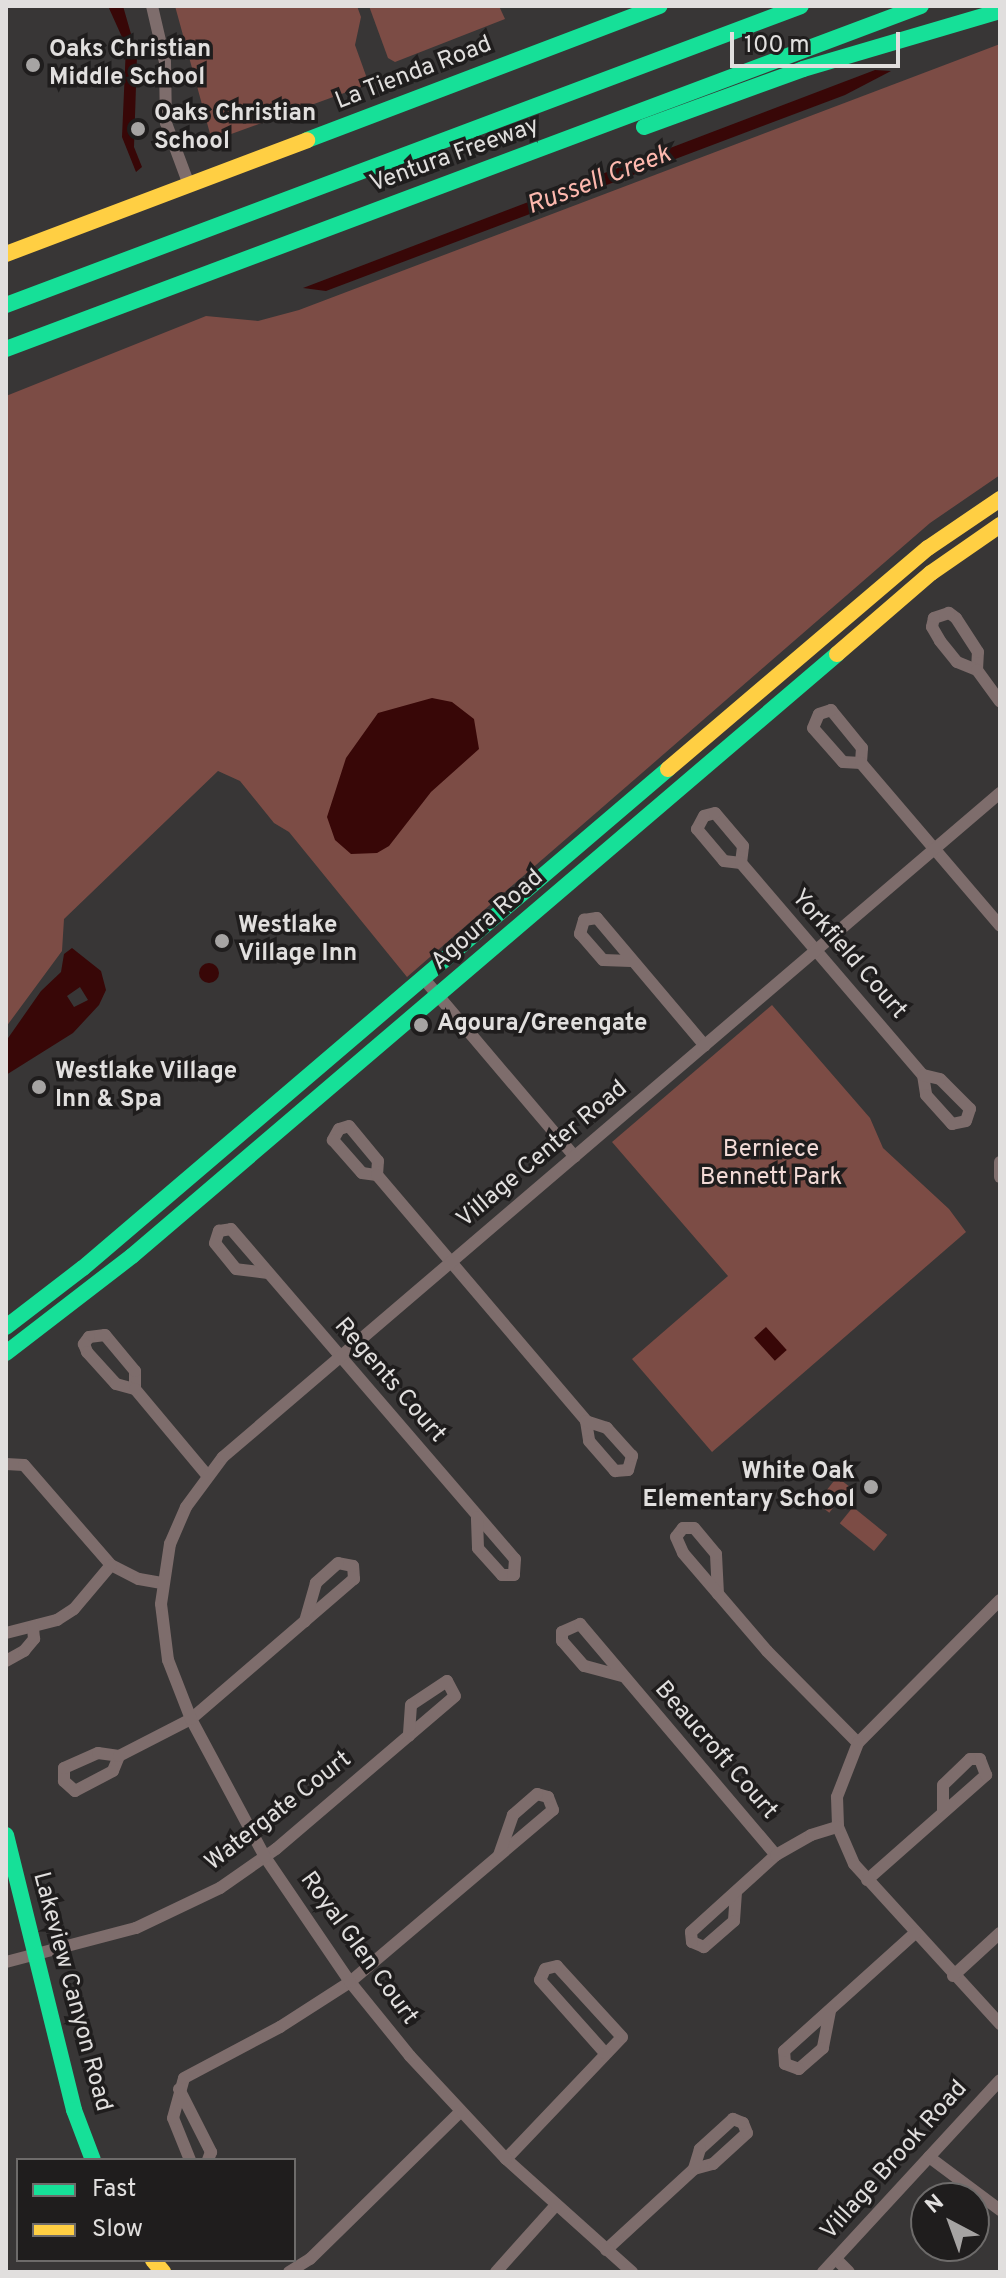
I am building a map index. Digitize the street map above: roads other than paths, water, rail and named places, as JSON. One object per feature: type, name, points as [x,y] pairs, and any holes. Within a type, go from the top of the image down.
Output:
[{"type":"main road","name":"La Tienda Road","points":[[6,254],[659,6]]},
{"type":"main road","name":"Ventura Freeway","points":[[6,305],[801,6]]},
{"type":"main road","name":"Ventura Freeway","points":[[6,349],[921,6]]},
{"type":"main road","points":[[604,126],[635,130],[803,69],[1000,11]]},
{"type":"main road","name":"Agoura Road","points":[[6,1327],[83,1268],[928,548],[1000,499]]},
{"type":"main road","name":"Agoura Road","points":[[6,1353],[96,1286],[931,573],[1000,525]]},
{"type":"main road","name":"Lakeview Canyon Road","points":[[6,1835],[74,2110],[92,2158]]},
{"type":"street","points":[[152,6],[165,62],[166,123],[189,185]]},
{"type":"street","points":[[977,670],[978,652],[956,618],[949,613],[934,618],[932,627],[957,662],[977,670],[1000,702]]},
{"type":"street","points":[[861,763],[843,762],[813,728],[819,714],[831,710],[862,748],[861,763],[1000,926]]},
{"type":"street","name":"Village Center Road","points":[[162,1583],[170,1544],[206,1474],[1000,793]]},
{"type":"street","name":"Yorkfield Court","points":[[741,863],[923,1075]]},
{"type":"street","points":[[631,961],[705,1046]]},
{"type":"street","points":[[424,979],[575,1157]]},
{"type":"street","points":[[1000,1162],[1000,1177]]},
{"type":"street","points":[[377,1175],[586,1421]]},
{"type":"street","name":"Regents Court","points":[[268,1273],[236,1269],[215,1243],[219,1231],[231,1229],[515,1559],[514,1575],[502,1575],[478,1548],[477,1517]]},
{"type":"street","points":[[135,1389],[135,1371],[105,1335],[89,1337],[84,1344],[87,1352],[116,1384],[135,1389],[206,1474]]},
{"type":"street","points":[[6,1464],[24,1465],[111,1565],[162,1583]]},
{"type":"street","points":[[718,1594],[716,1554],[694,1528],[683,1528],[677,1543],[718,1594],[858,1743]]},
{"type":"street","points":[[119,1756],[191,1719],[354,1579],[353,1566],[338,1563],[316,1583],[305,1621]]},
{"type":"street","points":[[6,1633],[33,1627],[74,1609],[111,1565]]},
{"type":"street","name":"Royal Glen Court","points":[[162,1583],[168,1660],[191,1719],[265,1857],[350,1982],[460,2112],[555,2206],[632,2272]]},
{"type":"street","points":[[1000,1600],[858,1743],[842,1775],[838,1827],[844,1845],[867,1880],[1000,2024]]},
{"type":"street","name":"Beaucroft Court","points":[[622,1676],[584,1666],[562,1641],[562,1632],[580,1624],[776,1855]]},
{"type":"street","points":[[6,1661],[24,1651],[34,1639],[33,1627]]},
{"type":"street","name":"Watergate Court","points":[[6,1962],[147,1923],[220,1888],[265,1857],[409,1736],[455,1696],[447,1681],[411,1705],[409,1736]]},
{"type":"street","points":[[867,1880],[986,1775],[980,1759],[970,1759],[943,1785],[943,1812]]},
{"type":"street","points":[[189,2158],[173,2118],[179,2089],[192,2071],[280,2027],[350,1982],[553,1810],[548,1797],[537,1794],[513,1815],[499,1855]]},
{"type":"street","points":[[736,1892],[734,1921],[704,1947],[692,1942],[691,1932],[776,1855],[811,1835],[838,1827]]},
{"type":"street","points":[[830,2011],[823,2048],[799,2069],[785,2064],[784,2051],[915,1933]]},
{"type":"street","points":[[953,1976],[1000,1933]]},
{"type":"street","points":[[506,2159],[596,2069],[605,2053],[622,2037],[557,1966],[545,1969],[540,1980],[605,2053]]},
{"type":"street","name":"Village Brook Road","points":[[823,2272],[1000,2080]]},
{"type":"street","points":[[179,2089],[211,2152],[209,2158]]},
{"type":"street","points":[[289,2272],[308,2266],[460,2112]]},
{"type":"street","points":[[606,2250],[694,2169],[713,2164],[747,2133],[743,2123],[733,2119],[700,2149],[694,2169]]},
{"type":"street","points":[[929,2157],[1000,2210]]},
{"type":"street","points":[[496,2272],[555,2206]]},
{"type":"street","points":[[836,2259],[849,2272]]},
{"type":"water","points":[[108,6],[123,6],[137,55],[134,147],[142,167],[136,172],[122,137],[126,46]]},
{"type":"water","name":"Russell Creek","points":[[875,70],[891,71],[845,95],[326,291],[303,288]]},
{"type":"water","points":[[432,698],[452,702],[474,719],[479,749],[431,792],[389,846],[377,853],[351,854],[335,840],[327,817],[346,758],[378,713]]},
{"type":"water","points":[[72,948],[101,971],[106,990],[99,1005],[73,1033],[6,1075],[6,1041],[41,991],[61,972],[64,954]],"holes":[[[80,987],[88,1000],[74,1007],[67,996]]]},
{"type":"water","points":[[209,963],[216,966],[219,973],[216,980],[209,983],[202,980],[199,973],[202,966]]},
{"type":"water","points":[[766,1327],[787,1350],[775,1361],[754,1338]]},
{"type":"place","name":"Oaks Christian Middle School","points":[[33,65]]},
{"type":"place","name":"Oaks Christian School","points":[[138,129]]},
{"type":"place","name":"Westlake Village Inn","points":[[222,941]]},
{"type":"place","name":"Agoura/Greengate","points":[[421,1025]]},
{"type":"place","name":"Westlake Village Inn & Spa","points":[[39,1087]]},
{"type":"place","name":"White Oak Elementary School","points":[[871,1487]]},
{"type":"park label","name":"Berniece Bennett Park","points":[[771,1165]]}]
